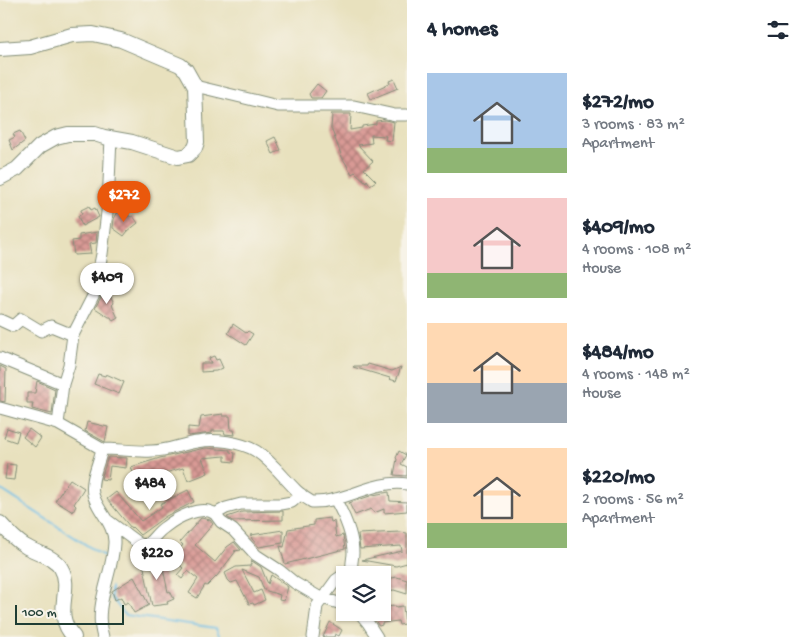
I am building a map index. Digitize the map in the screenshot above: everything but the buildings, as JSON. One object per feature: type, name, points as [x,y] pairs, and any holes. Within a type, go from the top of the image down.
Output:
[{"type":"main road","points":[[0,49],[30,47],[72,35],[94,34],[121,40],[180,65],[186,70],[195,86],[197,142],[195,148],[188,155],[174,156],[132,142],[79,132],[56,138],[36,148],[17,169],[0,178]]},
{"type":"main road","points":[[0,523],[15,539],[56,562],[62,569],[65,586],[63,614],[67,630],[74,637]]},
{"type":"street","points":[[195,86],[278,106],[354,106],[395,115],[407,115]]},
{"type":"street","points":[[58,424],[63,384],[69,365],[73,335],[94,294],[104,242],[111,138]]},
{"type":"street","points":[[0,320],[13,326],[20,319],[41,331],[51,326],[73,335]]},
{"type":"street","points":[[0,358],[63,384]]},
{"type":"street","points":[[0,408],[58,424],[102,450],[153,452],[206,441],[222,441],[237,444],[256,452],[279,470],[301,494],[312,502],[335,499],[382,484],[407,484]]},
{"type":"street","points":[[102,450],[95,472],[93,493],[114,534],[114,543],[102,602],[100,625],[102,637]]},
{"type":"street","points":[[215,514],[226,508],[241,504],[280,504],[292,502],[301,494]]},
{"type":"street","points":[[313,637],[317,606],[340,575],[352,569],[354,554],[352,538],[335,499]]},
{"type":"street","points":[[106,519],[144,546],[154,539],[165,526],[189,514],[207,510],[215,514],[222,522],[234,530],[256,555],[295,583],[322,598],[336,602]]},
{"type":"street","points":[[366,621],[376,637]]},
{"type":"waterway","points":[[0,489],[108,559]]},
{"type":"waterway","points":[[111,587],[111,597],[125,615],[216,628],[220,637]]}]
